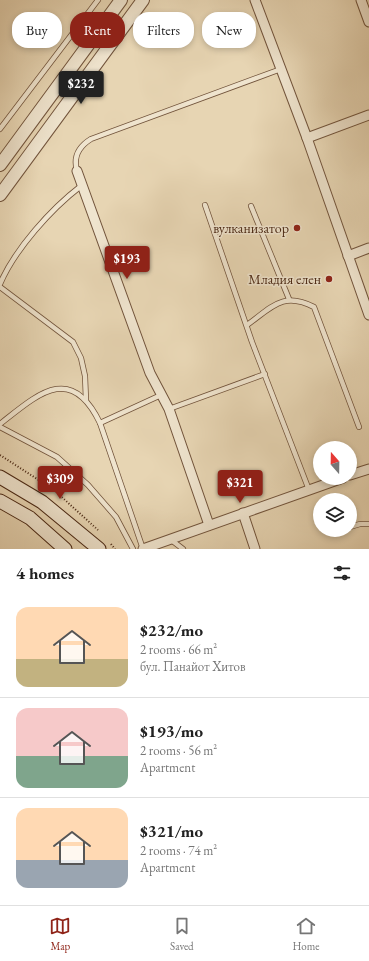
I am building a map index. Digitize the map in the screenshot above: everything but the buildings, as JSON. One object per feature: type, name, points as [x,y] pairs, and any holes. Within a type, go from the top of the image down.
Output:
[{"type":"main road","points":[[0,477],[42,502],[103,544]]},
{"type":"main road","points":[[0,500],[30,518],[65,549]]},
{"type":"street","points":[[0,165],[121,0]]},
{"type":"street","points":[[0,195],[144,0]]},
{"type":"street","points":[[255,0],[369,315]]},
{"type":"street","points":[[361,0],[369,22]]},
{"type":"street","points":[[306,138],[369,115]]},
{"type":"street","points":[[77,172],[150,373],[169,409],[209,526]]},
{"type":"street","points":[[348,256],[369,248]]},
{"type":"street","points":[[357,473],[369,469]]},
{"type":"street","points":[[143,549],[323,485]]},
{"type":"street","points":[[243,514],[255,549]]},
{"type":"lane","points":[[0,129],[98,0]]},
{"type":"lane","points":[[77,172],[76,156],[79,149],[91,139],[281,69]]},
{"type":"lane","points":[[0,284],[7,269],[22,249],[61,202],[81,186]]},
{"type":"lane","points":[[205,205],[247,325],[309,490]]},
{"type":"lane","points":[[251,206],[289,299]]},
{"type":"lane","points":[[0,287],[73,342],[81,358],[86,376],[86,400]]},
{"type":"lane","points":[[247,325],[273,307],[289,299],[301,300],[314,307],[359,427]]},
{"type":"lane","points":[[169,409],[265,374]]},
{"type":"lane","points":[[133,549],[116,517],[88,485],[57,457],[0,425],[37,395],[46,391],[57,389],[69,390],[86,400],[92,406],[100,423],[143,549]]},
{"type":"lane","points":[[100,423],[161,395]]},
{"type":"lane","points":[[357,525],[369,524]]},
{"type":"lane","points":[[170,539],[183,549]]},
{"type":"path","points":[[0,455],[54,490],[101,533]]},
{"type":"path","points":[[103,544],[114,549]]},
{"type":"place","name":"вулканизатор","points":[[297,228]]},
{"type":"place","name":"Младия елен","points":[[329,279]]}]
